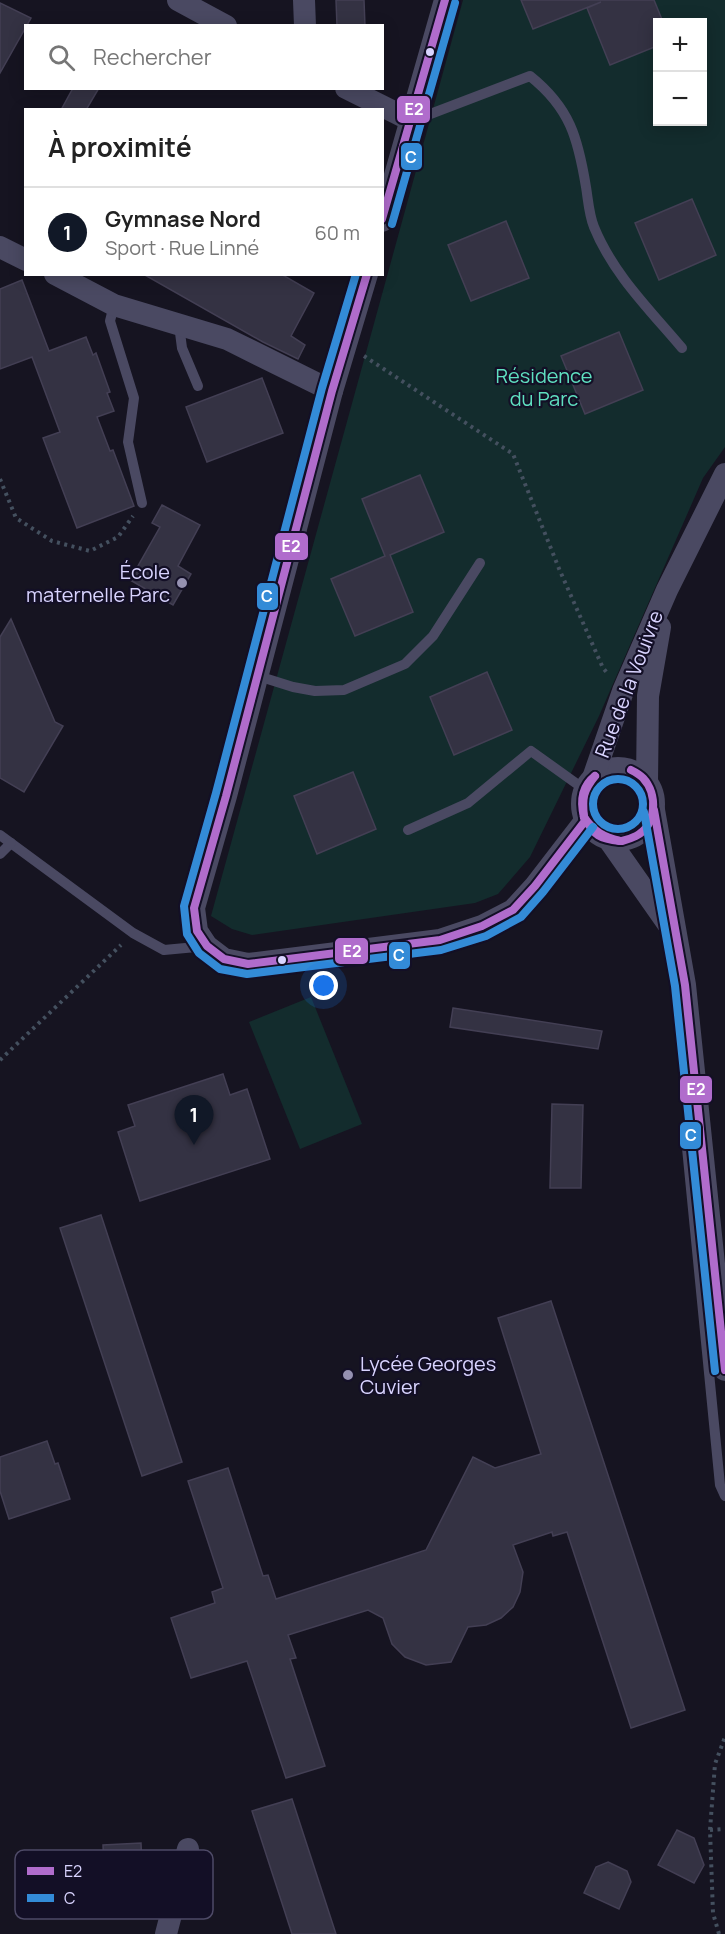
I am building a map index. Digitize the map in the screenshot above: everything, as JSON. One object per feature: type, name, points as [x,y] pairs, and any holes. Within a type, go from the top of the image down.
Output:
[{"type":"street","points":[[178,0],[222,24]]},
{"type":"street","points":[[304,0],[305,24]]},
{"type":"street","points":[[384,214],[445,0]]},
{"type":"street","points":[[350,90],[412,121]]},
{"type":"street","points":[[0,247],[24,259]]},
{"type":"street","points":[[59,276],[114,305],[226,339],[332,391]]},
{"type":"street","points":[[366,276],[332,391],[258,676],[194,908],[197,931],[207,946],[224,959],[248,964],[440,940],[482,926],[513,910],[535,886],[585,821]]},
{"type":"street","name":"Rue de la Vouivre","points":[[588,784],[623,691],[667,590],[725,474]]},
{"type":"street","name":"Rue de la Vouivre","points":[[648,783],[648,696],[667,590]]},
{"type":"street","points":[[654,810],[643,831],[621,841],[609,840],[591,830],[585,821],[581,800],[588,784],[601,772],[621,768],[640,775],[648,783],[654,800],[685,984],[725,1370]]},
{"type":"street","points":[[609,840],[664,917],[678,941]]},
{"type":"street","points":[[166,1934],[170,1919]]},
{"type":"lane","points":[[412,121],[530,76],[548,90],[567,118],[580,153],[592,225],[615,269],[682,348]]},
{"type":"lane","points":[[114,305],[110,321],[134,398],[128,442],[142,503]]},
{"type":"lane","points":[[179,325],[182,348],[198,386]]},
{"type":"lane","points":[[258,676],[315,691],[344,690],[405,664],[432,636],[480,563]]},
{"type":"lane","points":[[408,830],[468,803],[531,751],[568,780],[588,784]]},
{"type":"lane","points":[[0,835],[133,933],[164,950],[207,946]]},
{"type":"lane","points":[[0,854],[11,843]]},
{"type":"lane","points":[[695,1085],[687,1148],[720,1485],[725,1496]]},
{"type":"path","points":[[346,344],[513,454],[560,571],[603,668],[623,691]]},
{"type":"path","points":[[0,479],[16,518],[52,541],[90,551],[118,537],[142,503]]},
{"type":"path","points":[[0,1060],[133,933]]},
{"type":"path","points":[[719,1934],[713,1913],[710,1830],[715,1764],[725,1737]]},
{"type":"path","points":[[710,1830],[725,1829]]},
{"type":"green space","name":"Résidence du Parc","points":[[463,0],[725,0],[725,447],[703,478],[599,716],[530,857],[498,894],[475,903],[252,935],[232,929],[211,916]]},
{"type":"green space","points":[[311,997],[362,1124],[300,1149],[249,1022]]},
{"type":"building","points":[[336,0],[364,0],[365,24],[337,24]]},
{"type":"building","points":[[521,0],[654,0],[661,18],[653,18],[653,48],[610,65],[587,8],[601,2],[533,29]]},
{"type":"building","points":[[0,3],[31,18],[28,24],[24,24],[24,30],[0,73]]},
{"type":"building","points":[[72,90],[98,90],[87,108],[62,108]]},
{"type":"building","points":[[692,199],[716,255],[659,280],[635,223]]},
{"type":"building","points":[[506,221],[529,278],[471,301],[448,245]]},
{"type":"building","points":[[147,276],[284,276],[314,293],[291,336],[305,345],[298,359],[263,342]]},
{"type":"building","points":[[22,280],[49,351],[86,337],[93,355],[96,353],[110,392],[107,393],[114,411],[97,417],[110,451],[113,450],[134,506],[77,528],[43,438],[60,432],[32,357],[0,369],[0,289]]},
{"type":"building","points":[[619,332],[643,390],[585,414],[561,356]]},
{"type":"building","points":[[262,378],[283,433],[207,462],[186,407]]},
{"type":"building","points":[[420,475],[444,532],[390,555],[413,612],[355,636],[331,579],[385,556],[362,499]]},
{"type":"building","points":[[162,505],[200,525],[178,566],[191,574],[173,605],[130,580],[160,527],[152,523]]},
{"type":"building","points":[[11,619],[55,722],[63,726],[24,792],[0,778],[0,637]]},
{"type":"building","points":[[487,672],[512,730],[454,755],[430,697]]},
{"type":"building","points":[[353,772],[376,829],[317,854],[294,796]]},
{"type":"building","points":[[453,1008],[602,1031],[598,1049],[450,1027]]},
{"type":"building","points":[[223,1074],[230,1095],[247,1089],[270,1159],[140,1201],[118,1132],[135,1126],[128,1105]]},
{"type":"building","points":[[552,1104],[583,1105],[581,1188],[550,1188]]},
{"type":"building","points":[[101,1215],[182,1462],[142,1476],[60,1228]]},
{"type":"building","points":[[551,1301],[685,1710],[631,1728],[567,1532],[553,1536],[552,1532],[513,1545],[523,1572],[520,1592],[513,1607],[501,1618],[486,1625],[468,1627],[451,1662],[426,1665],[405,1657],[392,1644],[383,1618],[368,1610],[288,1635],[296,1658],[290,1659],[325,1766],[286,1778],[247,1661],[191,1678],[171,1618],[215,1603],[212,1592],[223,1588],[188,1481],[228,1468],[263,1576],[268,1575],[276,1599],[426,1550],[473,1457],[495,1468],[541,1454],[498,1318]]},
{"type":"building","points":[[47,1441],[55,1464],[58,1463],[70,1499],[9,1519],[0,1491],[0,1457]]},
{"type":"building","points":[[292,1799],[336,1934],[292,1934],[252,1811]]},
{"type":"building","points":[[677,1830],[694,1838],[704,1865],[694,1883],[658,1865]]},
{"type":"building","points":[[141,1843],[141,1850],[103,1850],[103,1845]]},
{"type":"building","points":[[608,1862],[627,1871],[631,1882],[619,1909],[584,1893],[596,1867]]},
{"type":"transit line","name":"E2","points":[[384,212],[445,0]]},
{"type":"transit line","name":"C","points":[[392,224],[455,3]]},
{"type":"transit line","name":"C","points":[[355,276],[322,388],[216,793],[184,906],[187,934],[199,953],[220,969],[247,974],[441,950],[486,936],[521,917],[593,827]]},
{"type":"transit line","name":"E2","points":[[366,276],[332,391],[226,796],[194,908],[197,931],[207,946],[224,959],[248,964],[440,940],[482,926],[513,910],[535,886],[585,821]]},
{"type":"transit line","name":"E2","points":[[622,841],[643,831],[648,825],[653,809],[653,800],[648,785],[642,777],[631,770]]},
{"type":"transit line","name":"E2","points":[[584,817],[582,805],[584,790],[595,776]]},
{"type":"transit line","name":"E2","points":[[584,817],[584,795],[595,776]]},
{"type":"transit line","name":"C","points":[[613,779],[623,779],[636,786],[643,799],[643,804],[643,809],[636,822],[623,829],[613,829],[604,825],[597,818],[593,809],[593,799],[597,790],[604,783],[613,779]]},
{"type":"transit line","name":"E2","points":[[654,810],[685,985],[725,1370]]},
{"type":"transit line","name":"C","points":[[644,812],[675,986],[715,1371]]},
{"type":"transit line","name":"E2","points":[[584,817],[600,833],[620,841]]},
{"type":"transit line","name":"E2","points":[[584,817],[598,835],[620,841]]},
{"type":"place","name":"École maternelle Parc","points":[[182,583]]},
{"type":"place","name":"Gymnase Nord","points":[[194,1145]]},
{"type":"place","name":"Lycée Georges Cuvier","points":[[348,1375]]}]
